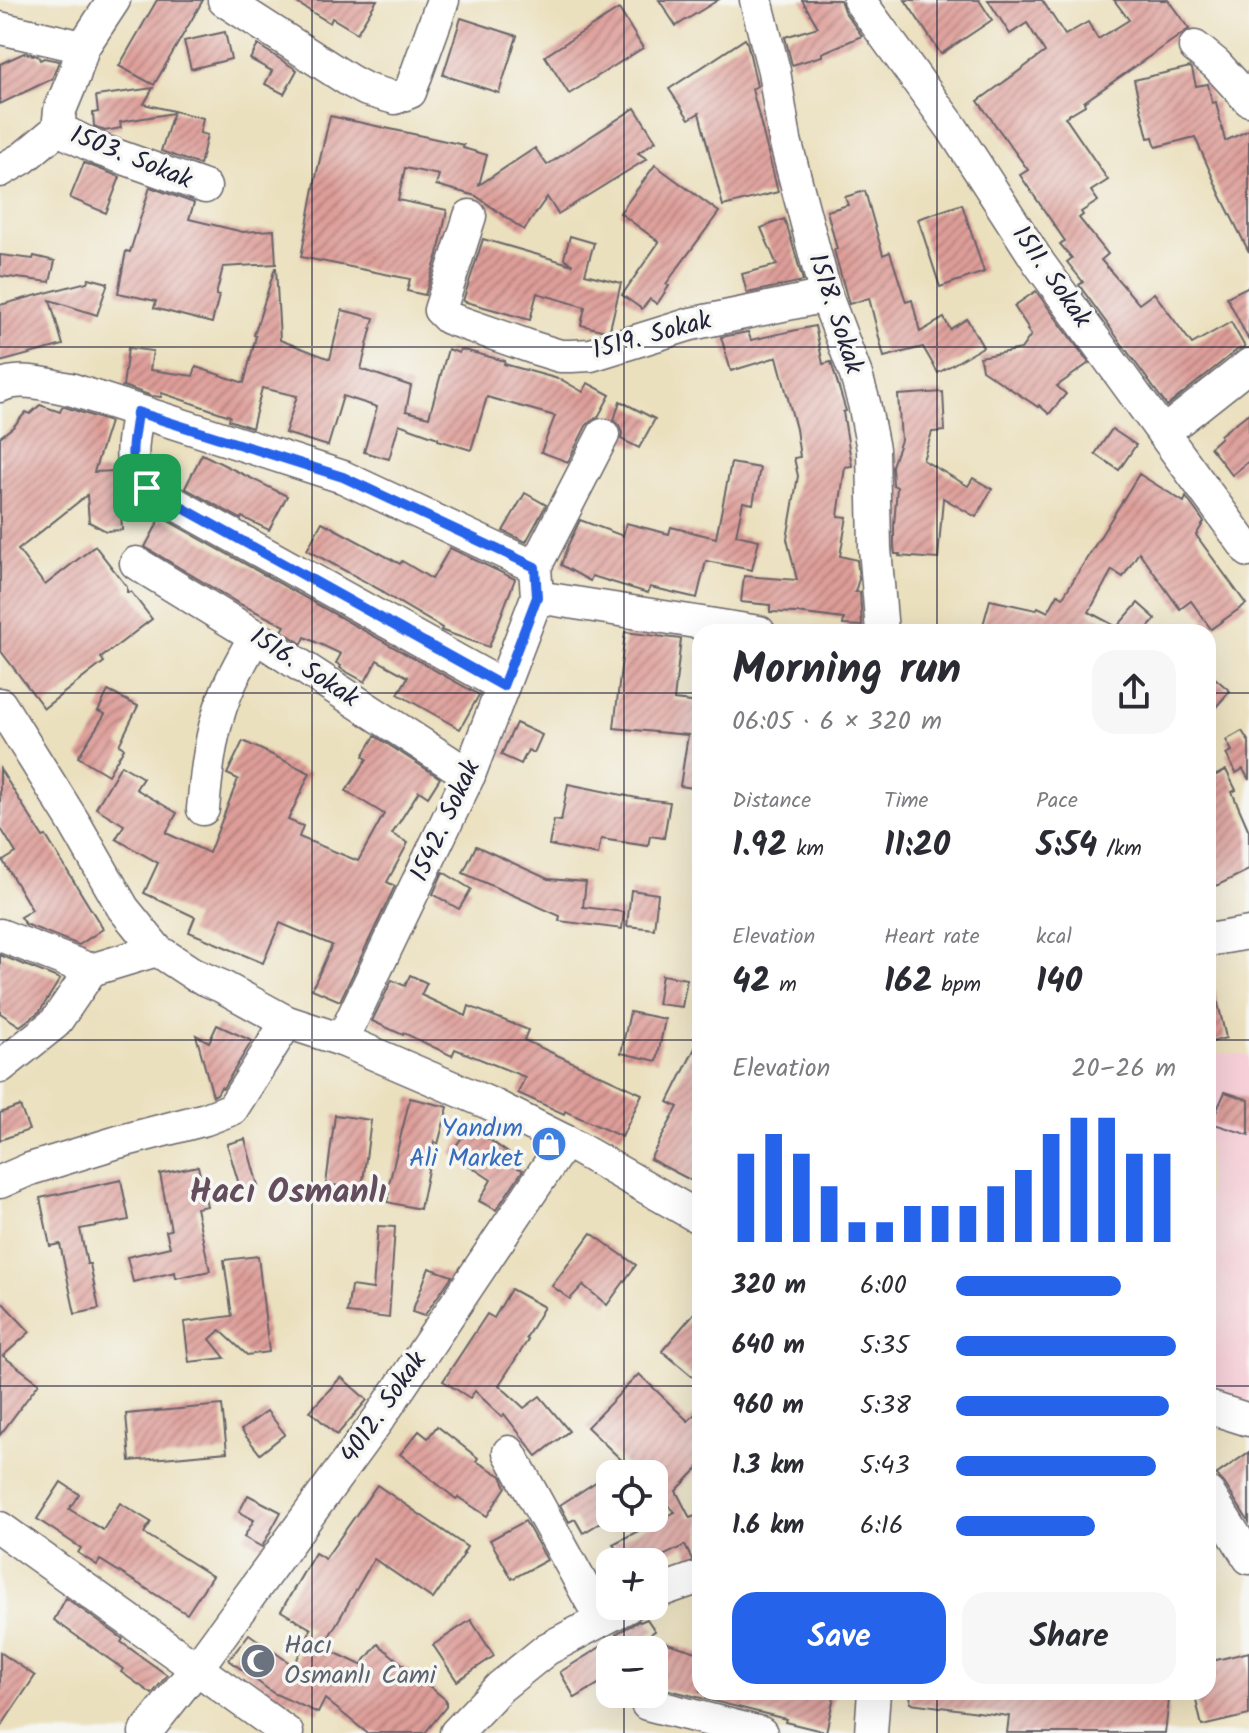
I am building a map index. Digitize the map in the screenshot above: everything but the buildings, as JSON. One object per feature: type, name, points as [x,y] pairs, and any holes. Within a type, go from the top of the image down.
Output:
[{"type":"street","points":[[0,171],[23,158],[58,129],[60,110],[83,47],[114,0]]},
{"type":"street","points":[[224,0],[350,81],[367,90],[395,98],[410,92],[443,0]]},
{"type":"street","name":"1518. Sokak","points":[[756,0],[774,71],[785,140],[826,296],[864,403],[873,449],[876,564],[881,624]]},
{"type":"street","name":"1511. Sokak","points":[[859,0],[952,128],[1039,263],[1249,551]]},
{"type":"street","points":[[0,28],[83,47]]},
{"type":"street","points":[[1195,47],[1216,64],[1249,100]]},
{"type":"street","name":"1503. Sokak","points":[[58,129],[101,150],[205,187]]},
{"type":"street","name":"1519. Sokak","points":[[470,216],[440,310],[448,318],[560,356],[591,355],[691,324],[826,296]]},
{"type":"street","points":[[1163,433],[1249,365]]},
{"type":"street","points":[[0,386],[6,382],[30,382],[70,389],[343,477],[536,582],[723,624]]},
{"type":"street","points":[[137,412],[132,459],[138,477],[147,488],[503,686]]},
{"type":"street","name":"1542. Sokak","points":[[342,1040],[469,775],[503,686],[536,582],[603,435]]},
{"type":"street","name":"1516. Sokak","points":[[136,563],[469,775]]},
{"type":"street","points":[[203,809],[218,716],[237,668],[255,636]]},
{"type":"street","points":[[0,704],[123,908],[157,950],[195,975],[287,1022],[342,1040],[565,1141],[692,1213]]},
{"type":"street","points":[[1216,939],[1249,933]]},
{"type":"street","points":[[0,935],[91,970],[157,950]]},
{"type":"street","points":[[0,1067],[55,1023],[91,970]]},
{"type":"street","points":[[0,1182],[30,1169],[232,1109],[287,1022]]},
{"type":"street","name":"4012. Sokak","points":[[145,1733],[196,1669],[380,1417],[565,1141]]},
{"type":"street","points":[[1216,1410],[1249,1420]]},
{"type":"street","points":[[509,1452],[596,1585]]},
{"type":"street","points":[[1216,1506],[1249,1558]]},
{"type":"street","points":[[0,1528],[287,1733]]},
{"type":"street","points":[[668,1588],[692,1580]]},
{"type":"street","points":[[456,1733],[500,1687],[547,1649],[600,1620]]},
{"type":"street","points":[[871,1733],[873,1700]]},
{"type":"street","points":[[663,1708],[761,1733]]},
{"type":"shaded area","points":[[1216,1053],[1249,1055],[1249,1410],[1216,1400]]},
{"type":"place","name":"Yandım Ali Market","points":[[549,1144]]},
{"type":"place","name":"Hacı Osmanlı Cami","points":[[258,1661]]},
{"type":"district","name":"Hacı Osmanlı","points":[[288,1193]]},
{"type":"route","points":[[137,412],[343,477],[535,567],[537,597],[503,686],[325,587],[147,488],[138,477],[132,459],[137,412]]}]
